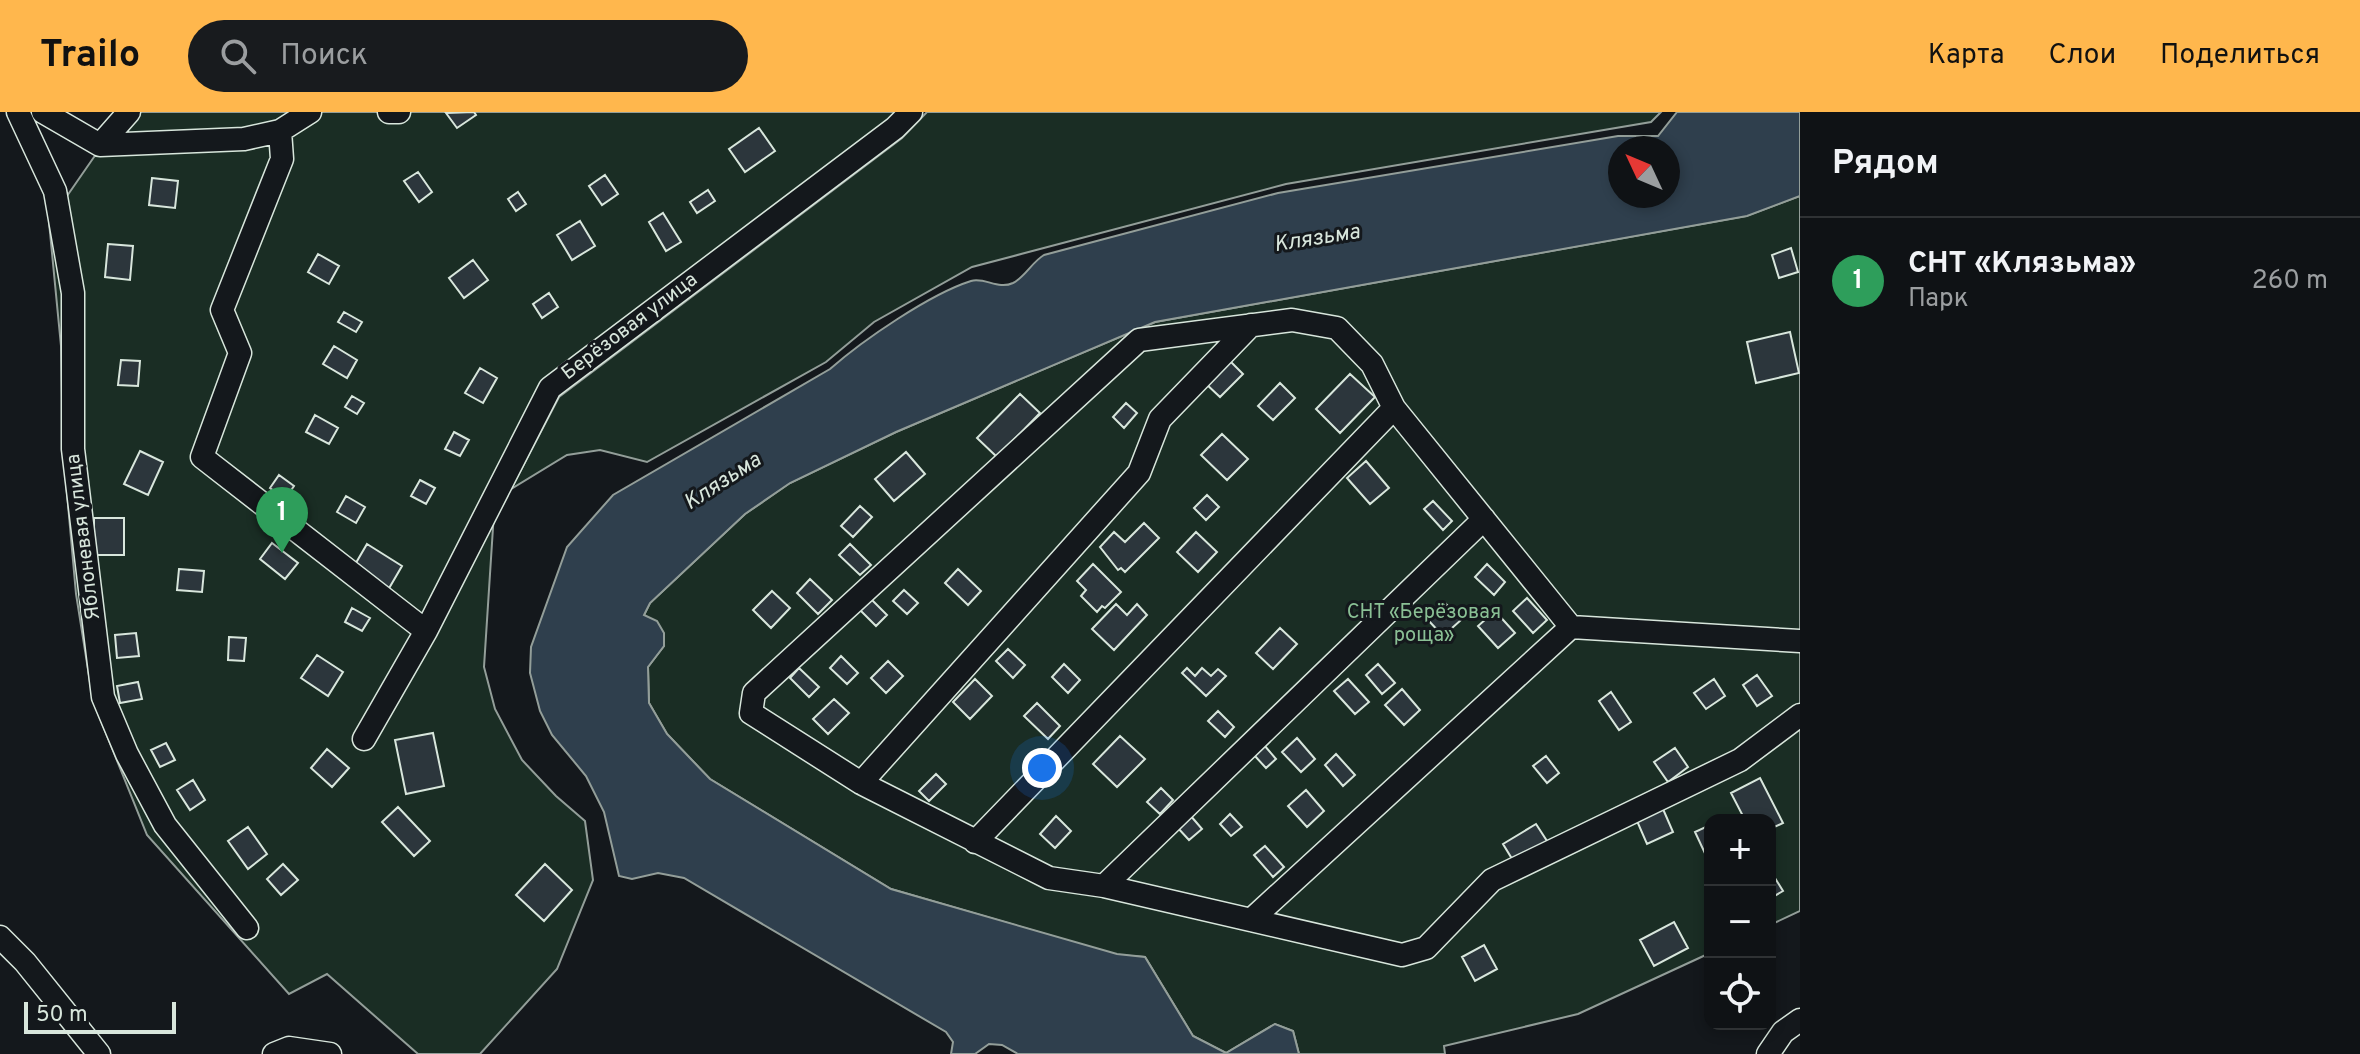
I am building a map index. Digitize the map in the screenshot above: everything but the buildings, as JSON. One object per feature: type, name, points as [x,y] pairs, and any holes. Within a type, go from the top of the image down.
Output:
[{"type":"street","name":"Яблоневая улица","points":[[18,112],[55,191],[73,293],[73,449],[103,697],[127,754],[165,825],[247,928]]},
{"type":"street","points":[[43,112],[100,145],[244,139],[280,131],[310,112]]},
{"type":"street","points":[[100,145],[129,112]]},
{"type":"street","points":[[389,112],[399,112]]},
{"type":"street","name":"Берёзовая улица","points":[[364,739],[426,631],[550,388],[895,117]]},
{"type":"street","points":[[280,131],[282,159],[222,310],[240,353],[202,457],[426,631]]},
{"type":"street","points":[[1571,627],[1394,408],[1372,364],[1337,328],[1292,320],[1139,340],[754,693],[751,713],[861,783],[1049,878],[1104,886],[1402,955],[1426,948],[1492,880],[1740,760],[1800,715]]},
{"type":"street","points":[[861,783],[1139,473],[1160,419],[1251,325]]},
{"type":"street","points":[[975,842],[1394,408]]},
{"type":"street","points":[[1104,886],[1484,519]]},
{"type":"street","points":[[1251,920],[1571,627],[1800,641]]},
{"type":"street","points":[[0,937],[25,962],[99,1054]]},
{"type":"street","points":[[1768,1054],[1783,1032],[1800,1020]]},
{"type":"street","points":[[274,1054],[289,1048],[329,1054]]},
{"type":"green space","points":[[133,112],[918,112],[556,392],[494,512],[484,667],[495,709],[522,760],[585,821],[593,880],[557,969],[480,1054],[418,1054],[327,974],[289,994],[147,835],[93,701],[76,594],[63,449],[61,346],[49,222],[94,157]]},
{"type":"green space","points":[[927,112],[1661,112],[1651,122],[1286,184],[972,267],[874,322],[826,362],[647,462],[600,450],[567,455],[511,489],[559,397],[902,138]]},
{"type":"green space","name":"СНТ «Берёзовая роща»","points":[[1800,196],[1800,911],[1776,922],[1776,814],[1704,814],[1704,956],[1578,1014],[1444,1046],[1445,1054],[1299,1054],[1293,1031],[1275,1024],[1226,1053],[1193,1036],[1145,957],[1117,955],[891,889],[710,779],[667,734],[649,703],[648,667],[664,646],[644,615],[650,603],[745,514],[790,483],[896,432],[1155,322],[1746,216]]},
{"type":"water","name":"Клязьма","points":[[1677,112],[1800,112],[1800,196],[1747,216],[1155,322],[896,432],[790,483],[745,514],[650,603],[644,615],[657,621],[664,633],[664,646],[648,667],[649,703],[667,734],[710,779],[891,889],[1117,954],[1145,957],[1193,1036],[1226,1053],[1275,1024],[1293,1031],[1299,1054],[1018,1054],[1002,1045],[989,1044],[975,1054],[951,1054],[953,1042],[946,1032],[684,878],[658,873],[632,879],[619,876],[604,812],[586,776],[552,735],[540,711],[530,673],[531,647],[567,547],[613,495],[830,369],[878,332],[955,287],[971,281],[1007,285],[1021,277],[1044,255],[1278,193],[1608,138],[1608,208],[1680,208],[1680,136],[1658,136]]},
{"type":"place","name":"СНТ «Клязьма»","points":[[282,553]]}]
